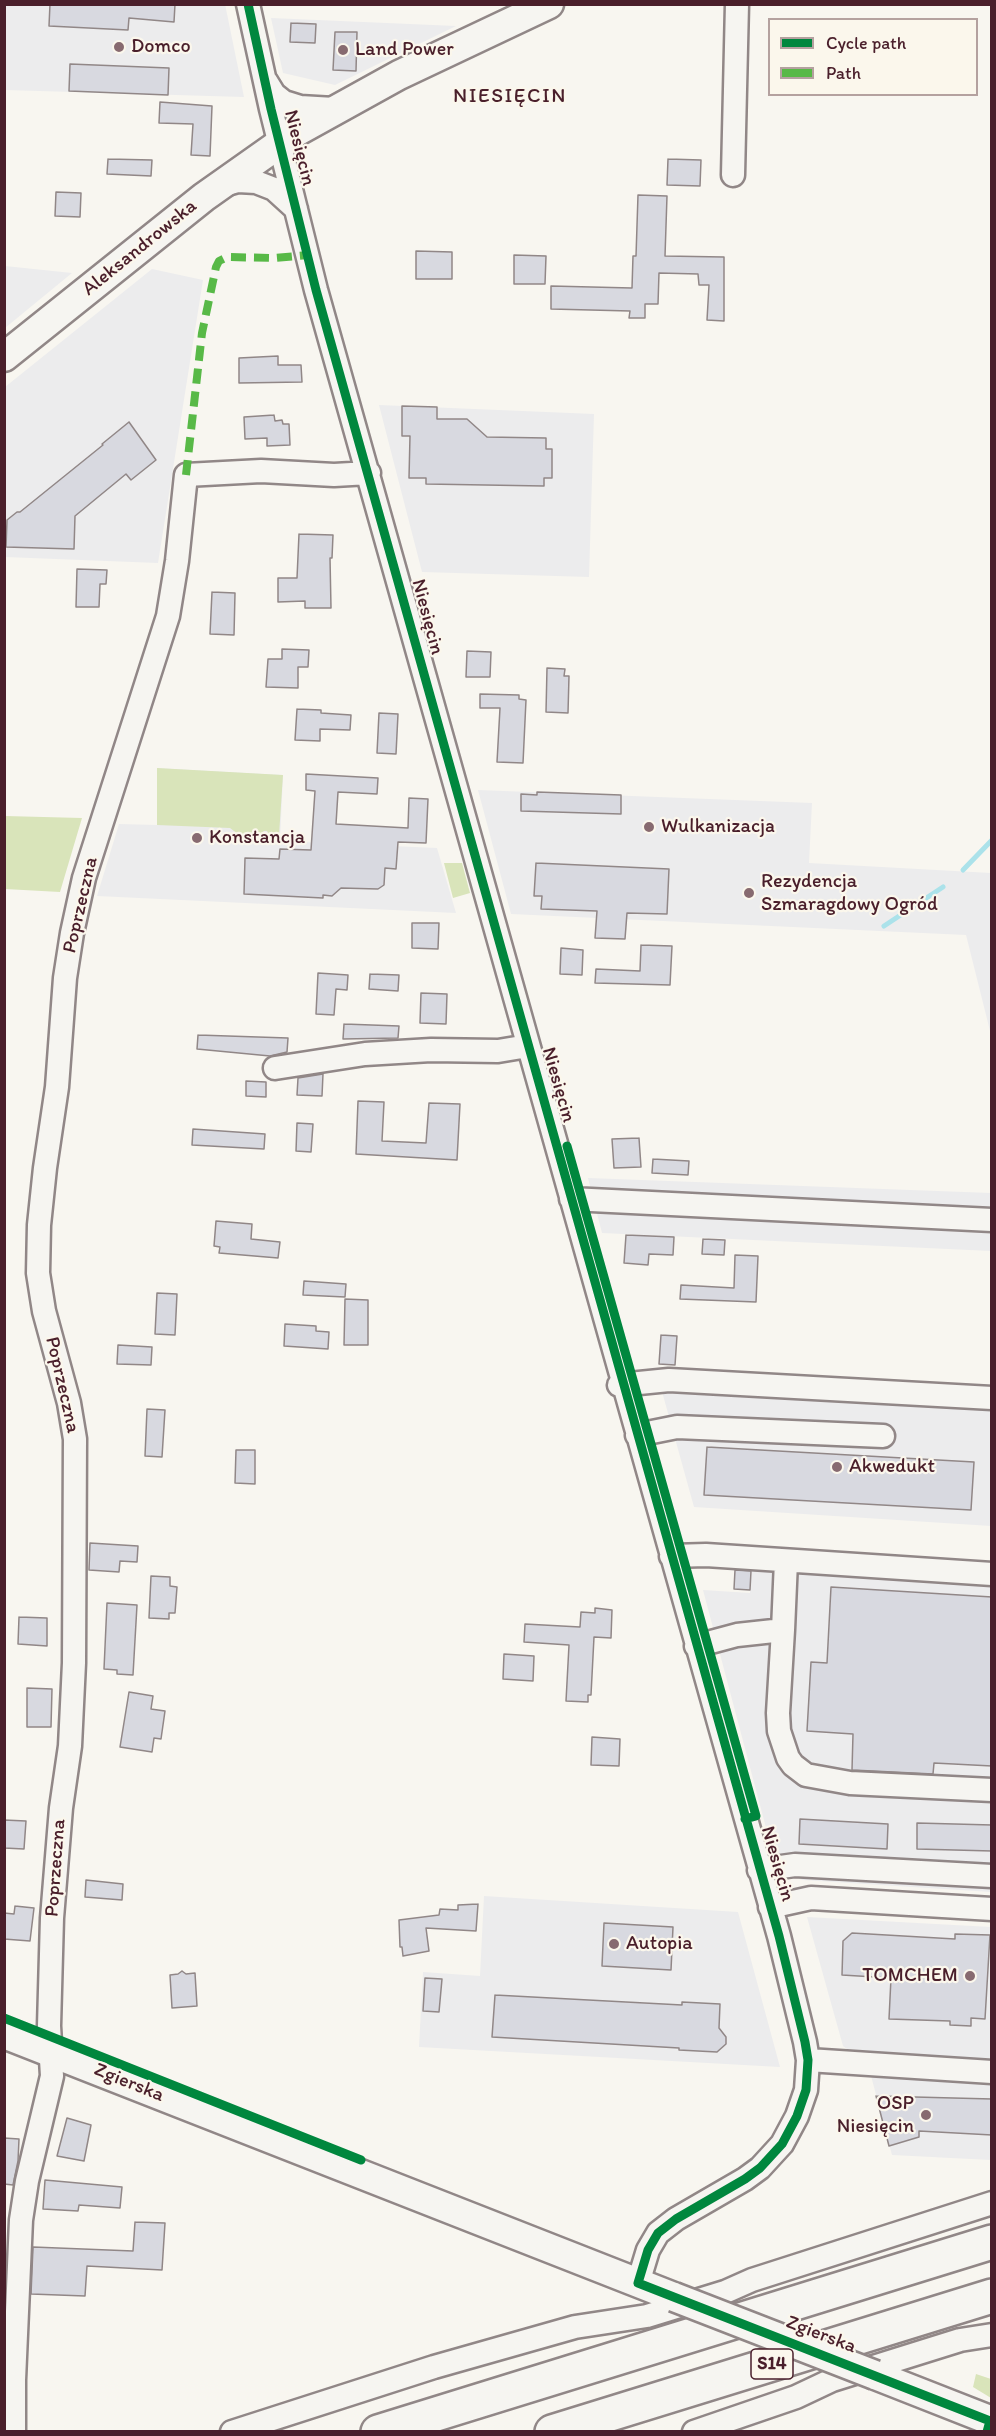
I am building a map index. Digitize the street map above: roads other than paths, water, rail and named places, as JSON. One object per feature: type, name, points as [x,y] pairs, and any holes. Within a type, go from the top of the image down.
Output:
[{"type":"highway","points":[[378,2432],[992,2242]]},
{"type":"highway","name":"S14","points":[[552,2432],[992,2296]]},
{"type":"main road","name":"Aleksandrowska","points":[[4,357],[204,197],[279,143],[334,109],[399,75],[549,4]]},
{"type":"main road","name":"Zgierska","points":[[4,2034],[874,2375],[990,2424]]},
{"type":"street","name":"Niesięcin","points":[[248,4],[263,77],[316,290],[369,473],[621,1384],[770,1907],[798,2009],[808,2060],[806,2090],[791,2130],[782,2144],[760,2168],[745,2179],[676,2219],[658,2233],[648,2250],[638,2283]]},
{"type":"street","points":[[733,176],[737,4]]},
{"type":"street","points":[[263,77],[274,94],[284,102],[300,107],[334,109]]},
{"type":"street","points":[[204,197],[220,186],[238,181],[256,182],[274,189],[296,209]]},
{"type":"street","name":"Poprzeczna","points":[[14,2432],[21,2220],[27,2181],[52,2076],[48,2026],[52,1918],[61,1808],[70,1746],[74,1663],[75,1439],[69,1403],[44,1311],[38,1273],[39,1225],[57,1087],[65,978],[72,933],[84,878],[168,616],[177,561],[186,475],[261,471],[334,475],[369,473]]},
{"type":"street","points":[[274,1068],[365,1054],[431,1050],[498,1051],[528,1046]]},
{"type":"street","points":[[571,1199],[992,1220]]},
{"type":"street","points":[[621,1384],[669,1380],[992,1398]]},
{"type":"street","points":[[637,1435],[664,1428],[684,1427],[883,1436]]},
{"type":"street","points":[[671,1556],[706,1555],[992,1574]]},
{"type":"street","points":[[786,1562],[777,1722],[784,1750],[799,1771],[813,1777],[850,1782],[992,1790]]},
{"type":"street","points":[[696,1646],[737,1635],[783,1630]]},
{"type":"street","points":[[759,1870],[795,1865],[992,1876]]},
{"type":"street","points":[[770,1907],[811,1898],[992,1909]]},
{"type":"street","points":[[808,2060],[992,2072]]},
{"type":"street","points":[[232,2432],[434,2367],[575,2327],[647,2316],[992,2202]]},
{"type":"street","points":[[694,2432],[796,2397],[832,2380],[960,2340],[992,2335]]},
{"type":"waterway","points":[[963,870],[992,840]]},
{"type":"waterway","points":[[884,926],[943,887]]},
{"type":"place","name":"Domco","points":[[119,47]]},
{"type":"place","name":"Land Power","points":[[343,50]]},
{"type":"place","name":"Wulkanizacja","points":[[649,827]]},
{"type":"place","name":"Konstancja","points":[[197,838]]},
{"type":"place","name":"Rezydencja Szmaragdowy Ogród","points":[[749,893]]},
{"type":"place","name":"Akwedukt","points":[[837,1467]]},
{"type":"place","name":"Autopia","points":[[614,1944]]},
{"type":"place","name":"TOMCHEM","points":[[970,1976]]},
{"type":"place","name":"OSP Niesięcin","points":[[926,2115]]},
{"type":"district","name":"NIESIĘCIN","points":[[510,97]]}]
